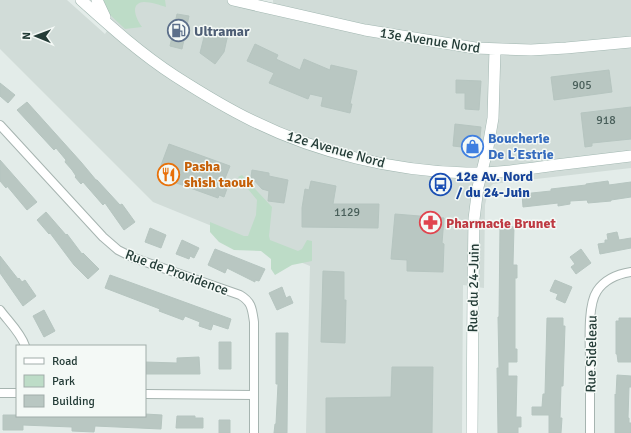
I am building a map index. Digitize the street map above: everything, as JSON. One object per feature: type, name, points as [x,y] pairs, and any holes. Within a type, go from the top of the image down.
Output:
[{"type":"main road","name":"12e Avenue Nord","points":[[81,0],[129,42],[175,76],[235,112],[269,129],[328,150],[386,164],[427,170],[482,173],[631,156]]},
{"type":"main road","points":[[97,0],[110,26]]},
{"type":"main road","name":"13e Avenue Nord","points":[[233,0],[365,30],[443,44],[495,49],[531,50],[631,42]]},
{"type":"main road","name":"Rue du 24-Juin","points":[[472,433],[473,244],[476,202],[493,118],[495,49]]},
{"type":"street","name":"Rue de Providence","points":[[0,125],[103,237],[118,250],[134,258],[247,299],[251,306],[254,322],[254,433]]},
{"type":"street","name":"Rue Sideleau","points":[[590,433],[590,324],[592,302],[597,291],[604,283],[612,278],[631,272]]},
{"type":"street","points":[[0,310],[24,345]]},
{"type":"street","points":[[0,393],[16,393]]},
{"type":"street","points":[[146,394],[254,395]]},
{"type":"shaded area","points":[[0,0],[67,0],[105,34],[110,26],[97,0],[233,0],[273,10],[273,0],[631,0],[631,168],[493,184],[489,188],[485,205],[484,288],[463,285],[462,433],[306,433],[310,266],[153,202],[0,49]]},
{"type":"green space","points":[[101,0],[165,0],[166,7],[150,2],[139,3],[135,8],[135,12],[142,27],[125,29],[108,13]]},
{"type":"green space","points":[[242,175],[272,207],[269,236],[270,240],[298,251],[302,249],[307,240],[312,241],[312,261],[292,265],[275,275],[271,269],[271,259],[261,251],[234,250],[219,242],[210,232],[210,222],[244,236],[248,236],[256,215],[257,200],[238,177]]},
{"type":"building","points":[[177,14],[189,16],[182,49],[170,46]]},
{"type":"building","points":[[206,29],[228,34],[224,52],[215,64],[200,53]]},
{"type":"building","points":[[255,44],[278,55],[276,59],[300,70],[304,59],[330,70],[331,65],[357,71],[350,104],[352,104],[350,113],[321,106],[323,97],[310,94],[308,99],[269,83],[274,73],[247,61]]},
{"type":"building","points":[[609,70],[612,92],[554,100],[551,77]]},
{"type":"building","points":[[456,80],[481,81],[479,110],[465,109],[465,93],[456,93]]},
{"type":"building","points":[[0,83],[15,95],[8,103],[0,96]]},
{"type":"building","points":[[27,102],[96,180],[120,205],[122,204],[135,222],[124,230],[105,203],[103,205],[83,182],[81,184],[65,162],[66,160],[56,148],[54,150],[17,110]]},
{"type":"building","points":[[631,107],[631,139],[592,143],[592,146],[585,147],[581,113]]},
{"type":"building","points":[[455,124],[481,127],[479,149],[453,146]]},
{"type":"building","points":[[169,144],[230,166],[224,181],[229,183],[224,197],[219,195],[218,198],[157,176]]},
{"type":"building","points":[[0,160],[37,202],[27,210],[7,186],[6,188],[0,181]]},
{"type":"building","points":[[252,170],[269,173],[269,176],[288,180],[284,203],[268,201],[269,191],[262,189],[251,177]]},
{"type":"building","points":[[311,181],[336,186],[333,204],[379,204],[378,228],[302,227],[302,208],[305,189],[309,190]]},
{"type":"building","points":[[608,181],[609,185],[631,182],[631,197],[588,203],[587,200],[570,201],[570,204],[558,206],[558,203],[523,207],[522,194],[551,191],[551,189]]},
{"type":"building","points":[[46,212],[66,235],[67,234],[82,254],[83,253],[99,269],[88,279],[74,265],[50,233],[49,234],[37,220]]},
{"type":"building","points":[[395,214],[444,218],[442,243],[444,244],[443,272],[407,271],[407,260],[391,259]]},
{"type":"building","points":[[500,226],[514,227],[513,265],[517,265],[517,278],[515,278],[515,349],[517,349],[517,362],[508,362],[508,376],[517,376],[516,417],[521,417],[521,427],[518,427],[518,433],[498,433],[497,368],[499,368],[498,317]]},
{"type":"building","points":[[150,228],[166,235],[161,248],[145,242]]},
{"type":"building","points":[[617,232],[619,240],[631,238],[631,248],[600,254],[598,244],[605,243],[605,240],[608,240],[607,234]]},
{"type":"building","points":[[182,240],[199,248],[194,258],[190,256],[189,259],[176,254]]},
{"type":"building","points":[[215,249],[265,269],[259,281],[255,280],[255,282],[227,268],[225,273],[208,265]]},
{"type":"building","points":[[581,249],[591,263],[576,274],[571,267],[575,264],[570,257]]},
{"type":"building","points":[[0,256],[18,279],[19,278],[22,282],[25,280],[36,296],[23,306],[0,273]]},
{"type":"building","points":[[323,271],[344,272],[344,300],[346,300],[345,343],[321,342]]},
{"type":"building","points":[[110,275],[231,319],[228,329],[213,324],[211,330],[199,326],[200,322],[185,316],[183,320],[159,311],[160,309],[105,288]]},
{"type":"building","points":[[555,280],[572,287],[565,303],[556,299],[558,294],[550,291]]},
{"type":"building","points":[[282,287],[286,298],[290,296],[293,303],[277,310],[269,293]]},
{"type":"building","points":[[44,310],[55,331],[44,337],[33,316]]},
{"type":"building","points":[[547,318],[563,318],[563,326],[565,326],[563,386],[561,386],[561,433],[549,433],[549,415],[532,415],[532,407],[542,407],[543,394],[545,394]]},
{"type":"building","points":[[619,318],[631,318],[631,362],[618,362],[616,354],[616,321],[619,321]]},
{"type":"building","points":[[276,333],[288,333],[287,433],[274,433],[276,424],[278,384],[276,384]]},
{"type":"building","points":[[219,342],[231,342],[231,369],[219,369]]},
{"type":"building","points":[[199,357],[200,374],[146,374],[146,362],[177,363],[177,358]]},
{"type":"building","points":[[392,367],[433,367],[432,433],[326,433],[326,398],[391,397]]},
{"type":"building","points":[[617,375],[631,376],[631,387],[629,387],[628,418],[629,423],[631,423],[631,433],[615,433],[615,394],[616,395]]},
{"type":"building","points":[[146,414],[162,415],[161,429],[95,426],[94,432],[72,431],[72,427],[23,425],[23,430],[3,430],[3,415],[16,415],[16,417],[146,417]]},
{"type":"building","points":[[177,416],[195,416],[195,418],[203,418],[203,428],[176,428]]},
{"type":"building","points":[[219,420],[230,420],[230,433],[219,433]]},
{"type":"place","name":"Ultramar","points":[[179,31]]},
{"type":"place","name":"Boucherie De L’Estrie","points":[[472,146]]},
{"type":"place","name":"Pasha shish taouk","points":[[169,174]]},
{"type":"place","name":"12e Av. Nord / du 24-Juin","points":[[440,184]]},
{"type":"place","name":"Pharmacie Brunet","points":[[430,223]]}]
